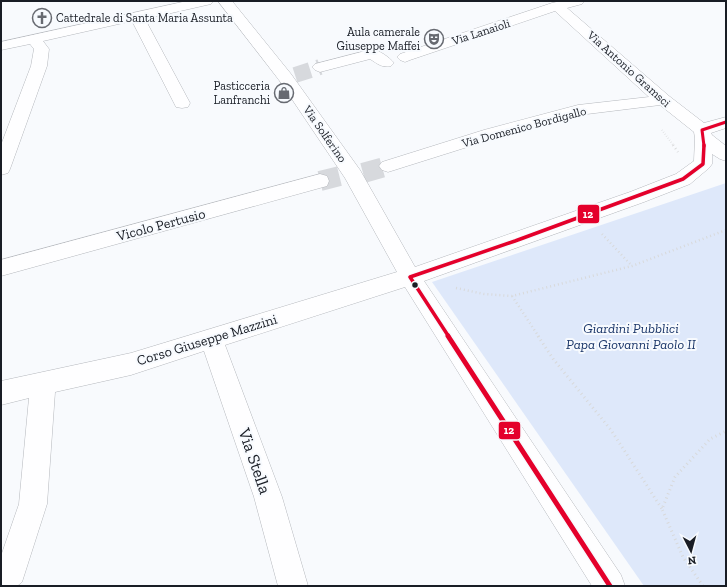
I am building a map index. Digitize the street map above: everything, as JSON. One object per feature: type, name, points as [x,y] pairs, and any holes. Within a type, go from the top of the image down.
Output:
[{"type":"street","name":"Via Solferino","points":[[225,1],[290,76],[417,275],[610,586]]},
{"type":"street","points":[[1,46],[38,44],[140,21],[200,2]]},
{"type":"street","name":"Via Lanaioli","points":[[405,57],[570,2]]},
{"type":"street","name":"Via Antonio Gramsci","points":[[570,2],[663,100],[726,155]]},
{"type":"street","points":[[140,21],[182,103]]},
{"type":"street","points":[[1,170],[39,66],[38,44]]},
{"type":"street","points":[[320,68],[373,54],[386,63]]},
{"type":"street","name":"Via Domenico Bordigallo","points":[[388,166],[490,134],[578,110],[663,100]]},
{"type":"street","points":[[703,134],[726,122]]},
{"type":"street","points":[[703,134],[726,142]]},
{"type":"street","name":"Corso Giuseppe Mazzini","points":[[1,392],[130,364],[417,275],[586,216],[683,179],[703,164],[703,134]]},
{"type":"street","name":"Vicolo Pertusio","points":[[1,268],[320,181]]},
{"type":"street","name":"Via Stella","points":[[211,338],[268,497],[293,586]]},
{"type":"street","points":[[1,581],[11,571],[33,504],[43,383]]},
{"type":"path","points":[[586,216],[632,266]]},
{"type":"path","points":[[417,275],[432,282],[484,294],[512,296],[632,266],[726,230]]},
{"type":"path","points":[[512,296],[554,360],[611,430],[662,509],[683,557],[703,586]]},
{"type":"path","points":[[662,509],[675,476],[710,439],[726,431]]},
{"type":"green space","name":"Giardini Pubblici Papa Giovanni Paolo II","points":[[726,183],[726,586],[644,586],[432,282]]},
{"type":"tunnel","points":[[295,75],[320,67]]},
{"type":"tunnel","points":[[363,173],[388,166]]},
{"type":"tunnel","points":[[320,181],[344,175]]},
{"type":"transit line","name":"12","points":[[610,586],[410,277],[515,241],[683,179],[703,164],[704,138],[702,130],[726,122]]},
{"type":"place","name":"Cattedrale di Santa Maria Assunta","points":[[42,18]]},
{"type":"place","name":"Aula camerale Giuseppe Maffei","points":[[434,39]]},
{"type":"place","name":"Pasticceria Lanfranchi","points":[[284,93]]}]
